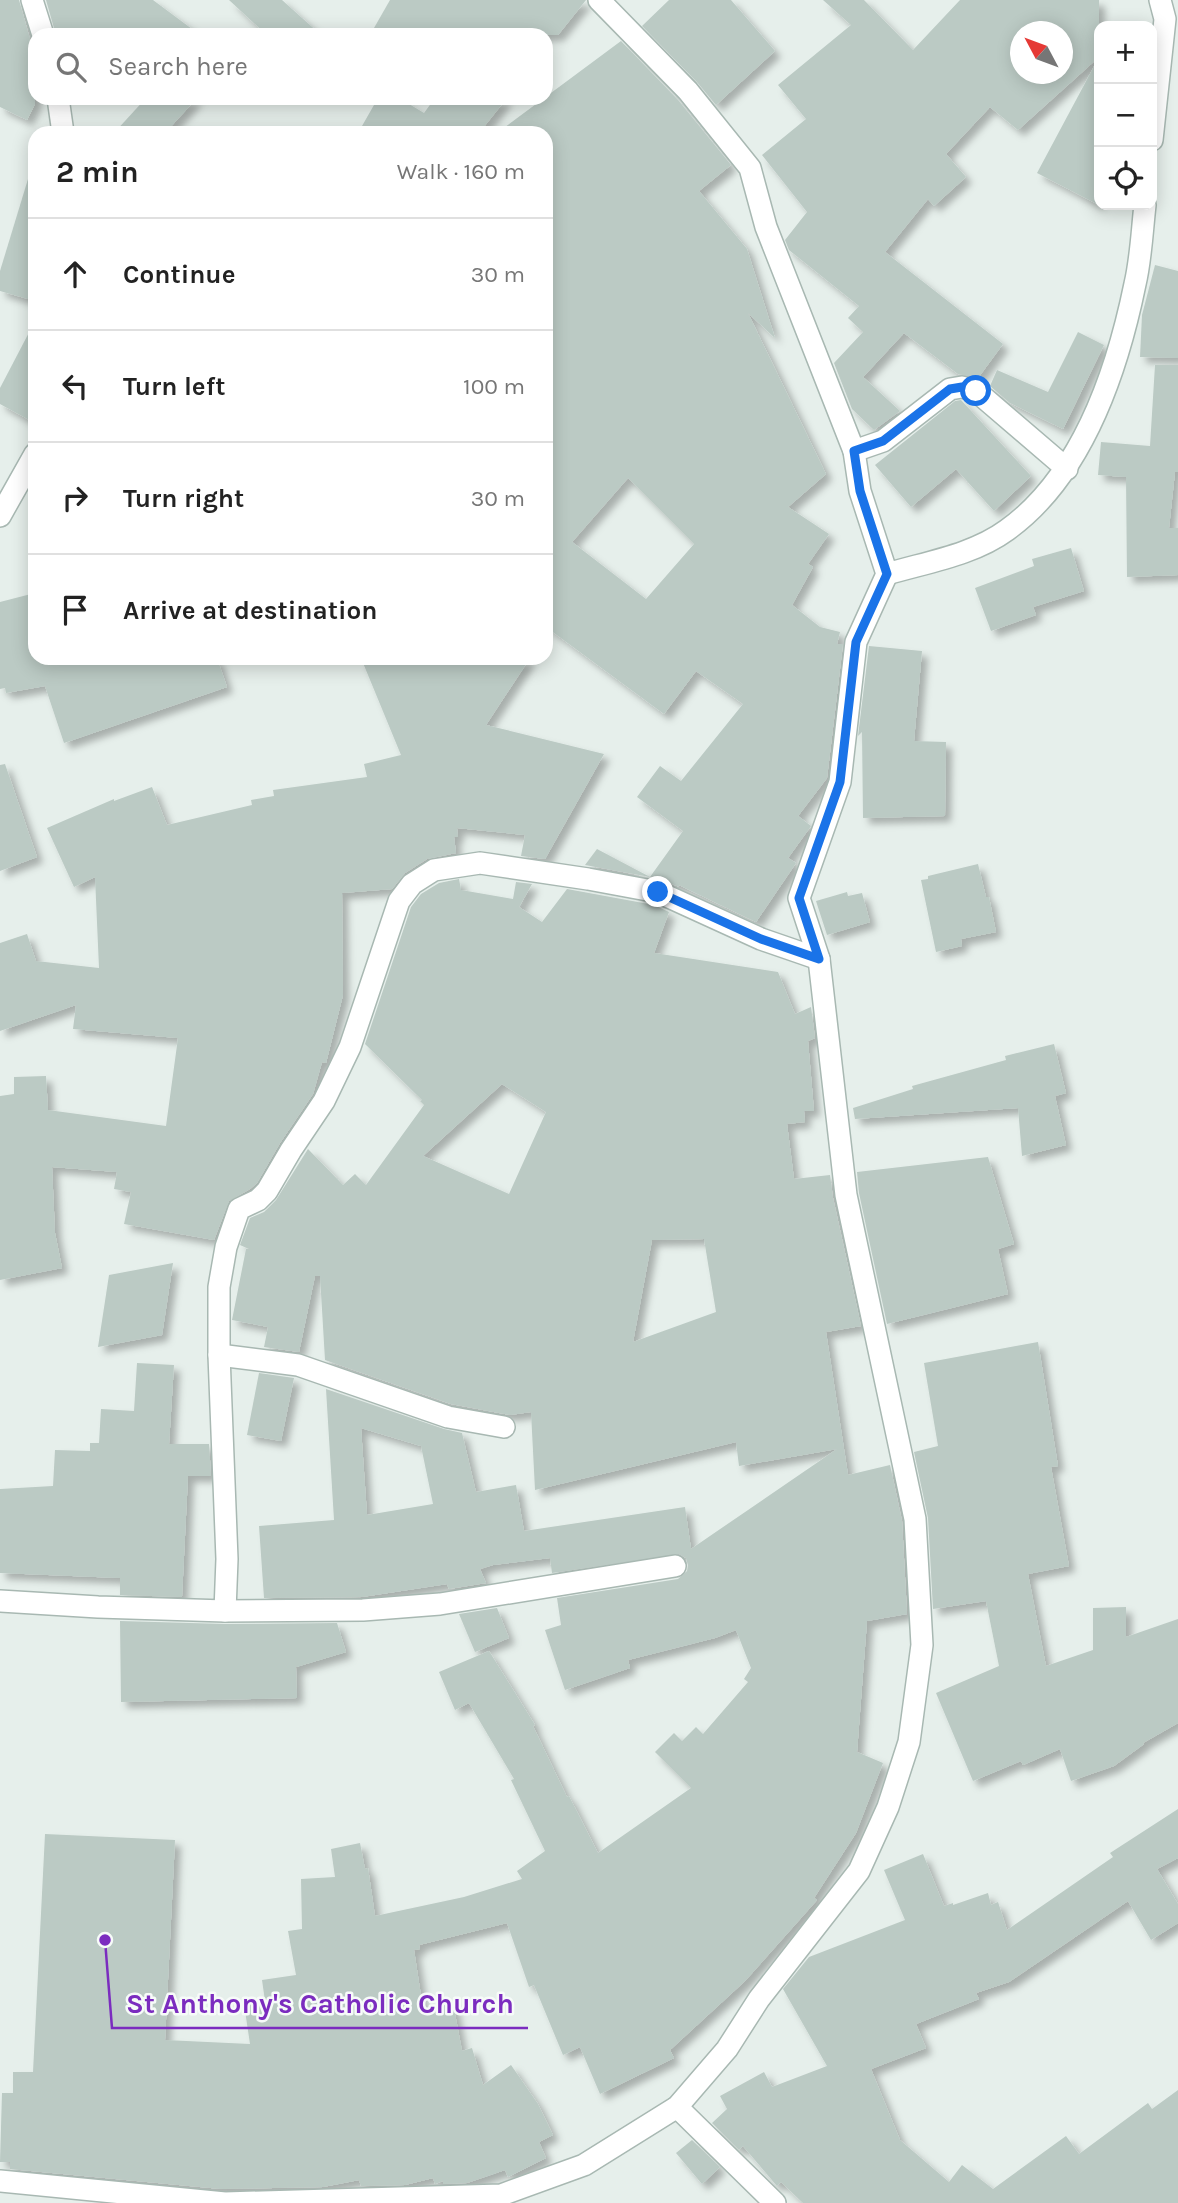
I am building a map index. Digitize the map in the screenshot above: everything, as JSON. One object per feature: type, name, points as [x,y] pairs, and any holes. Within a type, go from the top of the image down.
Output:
[{"type":"street","points":[[33,0],[41,28]]},
{"type":"street","points":[[0,2181],[225,2203],[307,2201],[501,2194],[584,2165],[677,2107],[727,2049],[759,1999],[859,1871],[888,1807],[909,1742],[922,1645],[915,1519],[846,1195],[819,959],[799,898],[840,782],[856,642],[887,574],[860,491],[854,451],[766,227],[750,168],[688,91],[599,0]]},
{"type":"street","points":[[1157,93],[1165,19],[1160,0]]},
{"type":"street","points":[[59,105],[62,126]]},
{"type":"street","points":[[887,574],[962,554],[1006,532],[1036,506],[1067,469],[1091,422],[1119,352],[1136,282],[1143,210]]},
{"type":"street","points":[[854,451],[883,441],[950,389],[962,387],[976,391],[1067,469]]},
{"type":"street","points":[[0,516],[28,466]]},
{"type":"street","points":[[225,1611],[227,1559],[219,1287],[226,1247],[239,1209],[258,1200],[267,1191],[324,1101],[350,1047],[399,901],[412,884],[434,870],[480,863],[611,883],[658,892],[761,939],[819,959]]},
{"type":"street","points":[[219,1355],[298,1365],[448,1417],[504,1427]]},
{"type":"street","points":[[0,1601],[225,1611],[363,1610],[440,1604],[676,1566]]},
{"type":"street","points":[[677,2107],[775,2203]]},
{"type":"building","points":[[0,0],[19,0],[28,32],[28,105],[34,105],[27,120],[0,107]]},
{"type":"building","points":[[46,0],[153,0],[191,28],[54,28]]},
{"type":"building","points":[[229,0],[282,0],[313,28],[259,28]]},
{"type":"building","points":[[390,0],[586,0],[558,35],[553,35],[553,28],[374,28]]},
{"type":"building","points":[[669,0],[731,0],[775,51],[716,105],[642,26]]},
{"type":"building","points":[[823,0],[864,0],[913,50],[960,0],[1099,0],[1099,21],[1094,21],[1094,62],[1073,80],[1073,21],[1010,21],[1010,84],[1069,84],[1018,130],[990,107],[946,154],[966,177],[934,206],[928,199],[885,252],[1003,344],[978,378],[958,374],[904,333],[863,377],[900,411],[874,430],[852,409],[834,363],[863,332],[848,318],[859,306],[789,250],[785,240],[807,212],[762,155],[806,119],[778,85],[851,25]]},
{"type":"building","points":[[621,41],[678,100],[731,165],[699,191],[747,249],[775,338],[748,313],[826,474],[788,507],[829,534],[808,564],[813,567],[792,605],[820,627],[840,632],[837,644],[843,644],[827,778],[798,816],[811,826],[788,858],[796,863],[756,922],[679,885],[650,877],[683,831],[637,797],[660,766],[681,781],[743,704],[696,671],[664,714],[553,632],[553,126],[506,126],[535,105],[553,105],[553,91]],"holes":[[[628,478],[694,544],[646,599],[572,542]]]},
{"type":"building","points":[[1094,66],[1094,147],[1094,202],[1037,173]]},
{"type":"building","points":[[140,105],[191,105],[171,126],[120,126]]},
{"type":"building","points":[[374,105],[411,105],[424,113],[430,105],[501,105],[485,126],[362,126]]},
{"type":"building","points":[[28,179],[28,299],[0,291],[0,271]]},
{"type":"building","points":[[1155,265],[1178,271],[1178,358],[1140,357],[1142,315]]},
{"type":"building","points":[[1078,332],[1104,345],[1063,429],[1010,403],[990,386],[997,370],[1048,392]]},
{"type":"building","points":[[28,334],[28,419],[0,404],[0,388]]},
{"type":"building","points":[[1155,365],[1178,365],[1178,472],[1175,472],[1169,528],[1178,528],[1178,575],[1127,577],[1126,477],[1098,475],[1101,442],[1150,446]]},
{"type":"building","points":[[961,400],[1031,476],[994,511],[956,469],[911,507],[875,465],[955,401]]},
{"type":"building","points":[[1071,548],[1084,591],[1033,607],[1036,615],[991,631],[975,588],[1034,566],[1032,559]]},
{"type":"building","points":[[28,595],[28,665],[219,665],[227,687],[64,743],[45,686],[6,693],[5,688],[0,689],[0,602]]},
{"type":"building","points":[[869,646],[922,651],[914,741],[946,742],[945,816],[863,818],[862,732],[858,736]]},
{"type":"building","points":[[364,665],[525,665],[486,725],[604,754],[545,859],[521,856],[525,835],[457,828],[458,837],[454,837],[456,853],[427,859],[405,873],[392,889],[342,893],[343,995],[326,1063],[322,1062],[313,1094],[257,1183],[229,1201],[214,1240],[124,1224],[131,1192],[114,1189],[117,1172],[52,1167],[55,1233],[62,1268],[0,1280],[0,1096],[14,1094],[14,1077],[46,1076],[48,1110],[166,1126],[178,1038],[73,1029],[76,1005],[0,1031],[0,943],[27,934],[36,961],[99,968],[95,877],[74,887],[47,828],[114,799],[152,787],[167,825],[252,805],[251,800],[274,796],[273,790],[367,777],[364,764],[401,755]]},
{"type":"building","points":[[5,764],[37,857],[0,871],[0,765]]},
{"type":"building","points":[[597,849],[650,877],[585,865]]},
{"type":"building","points":[[978,864],[986,897],[989,897],[996,932],[961,939],[962,946],[936,952],[921,880]]},
{"type":"building","points":[[459,879],[461,890],[513,899],[516,882],[532,884],[519,907],[542,922],[567,889],[654,905],[669,912],[654,953],[778,972],[795,1014],[811,1007],[815,1038],[808,1041],[814,1111],[804,1111],[805,1122],[787,1124],[794,1179],[830,1175],[861,1326],[826,1332],[848,1475],[890,1465],[902,1521],[907,1614],[867,1621],[857,1752],[883,1763],[856,1833],[814,1898],[817,1900],[745,1981],[670,2050],[674,2058],[600,2094],[580,2047],[563,2055],[534,1985],[529,1987],[507,1923],[419,1945],[420,1949],[414,1950],[423,2009],[453,2003],[462,2051],[472,2048],[483,2085],[511,2065],[538,2104],[553,2135],[539,2142],[546,2158],[508,2177],[505,2170],[467,2183],[443,2184],[443,2181],[435,2184],[433,2178],[405,2185],[361,2186],[359,2180],[323,2187],[221,2189],[10,2169],[10,2162],[0,2162],[2,2093],[13,2093],[13,2072],[33,2072],[45,1834],[175,1840],[165,2040],[250,2044],[244,2004],[265,2001],[262,1980],[296,1975],[288,1931],[302,1929],[301,1879],[335,1877],[331,1849],[360,1843],[365,1869],[368,1868],[375,1916],[464,1897],[522,1879],[517,1871],[545,1851],[511,1780],[514,1779],[469,1703],[455,1710],[439,1672],[489,1651],[535,1725],[533,1726],[567,1797],[569,1796],[598,1853],[691,1788],[655,1752],[674,1733],[682,1741],[696,1727],[703,1734],[748,1682],[744,1679],[751,1668],[736,1630],[628,1660],[630,1668],[565,1690],[545,1630],[561,1625],[557,1598],[678,1579],[687,1571],[688,1565],[686,1558],[679,1554],[552,1573],[550,1558],[493,1565],[480,1569],[486,1583],[449,1589],[447,1584],[362,1597],[264,1598],[259,1526],[334,1520],[326,1389],[462,1433],[476,1492],[516,1485],[524,1531],[685,1507],[691,1549],[837,1449],[739,1466],[736,1442],[535,1490],[531,1412],[510,1415],[451,1404],[325,1360],[320,1276],[315,1276],[299,1352],[264,1347],[268,1327],[232,1320],[246,1249],[249,1249],[240,1245],[250,1218],[264,1212],[276,1200],[308,1149],[343,1185],[355,1174],[366,1185],[424,1105],[365,1044],[411,907],[421,894],[439,883]],"holes":[[[502,1084],[546,1112],[509,1194],[423,1156]],[[704,1239],[716,1312],[633,1342],[652,1240]],[[361,1428],[421,1446],[433,1504],[367,1515]]]},
{"type":"building","points":[[847,892],[848,896],[862,893],[870,922],[827,935],[816,901]]},
{"type":"building","points":[[1054,1044],[1066,1093],[1055,1096],[1066,1145],[1022,1156],[1018,1108],[855,1119],[853,1108],[913,1089],[912,1086],[1006,1060],[1005,1056]]},
{"type":"building","points":[[988,1157],[1014,1244],[998,1249],[1008,1294],[887,1324],[859,1193],[857,1172]]},
{"type":"building","points":[[173,1263],[162,1335],[98,1347],[109,1275]]},
{"type":"building","points":[[1038,1342],[1058,1466],[1051,1467],[1069,1566],[1028,1574],[1046,1666],[1093,1650],[1093,1608],[1126,1607],[1126,1637],[1178,1619],[1178,1723],[1143,1743],[1114,1766],[1071,1781],[1060,1749],[1023,1765],[1021,1761],[973,1781],[936,1693],[999,1666],[986,1601],[933,1609],[928,1518],[914,1452],[938,1446],[924,1363]]},
{"type":"building","points":[[137,1363],[174,1365],[169,1444],[209,1444],[211,1476],[188,1476],[182,1597],[120,1595],[120,1578],[0,1573],[0,1489],[53,1486],[55,1450],[90,1451],[90,1443],[99,1443],[101,1409],[134,1411]]},
{"type":"building","points":[[259,1373],[294,1378],[281,1441],[247,1435]]},
{"type":"building","points":[[497,1608],[509,1638],[475,1652],[459,1614]]},
{"type":"building","points":[[120,1621],[337,1623],[346,1652],[296,1667],[297,1698],[121,1702]]},
{"type":"building","points":[[1178,1809],[1178,1858],[1157,1869],[1178,1904],[1178,1923],[1151,1940],[1128,1901],[1009,1982],[976,1993],[979,1999],[916,2024],[926,2048],[871,2069],[900,2140],[949,2182],[962,2165],[993,2189],[1066,2136],[1079,2154],[1148,2103],[1152,2109],[1178,2090],[1178,2203],[803,2203],[781,2182],[777,2186],[743,2146],[739,2150],[712,2123],[727,2109],[720,2096],[764,2072],[772,2087],[827,2066],[783,1989],[809,1957],[905,1920],[884,1870],[923,1854],[944,1906],[988,1893],[991,1905],[998,1902],[1007,1930],[1113,1857],[1110,1853]]},
{"type":"building","points":[[692,2140],[720,2167],[702,2184],[676,2153]]},
{"type":"place","name":"St Anthony's Catholic Church","points":[[105,1940]]},
{"type":"route","points":[[658,892],[761,939],[819,959],[799,898],[840,782],[856,642],[887,574],[860,491],[854,451],[883,441],[950,389],[962,387],[976,391]]}]
